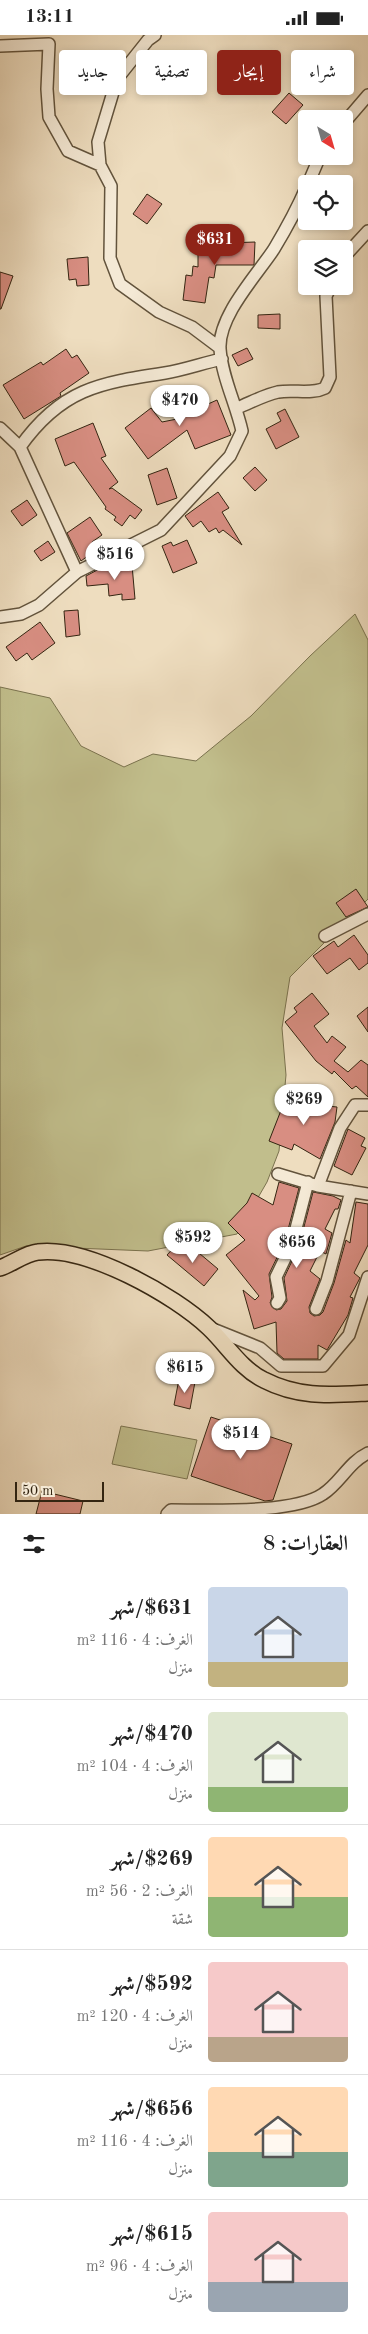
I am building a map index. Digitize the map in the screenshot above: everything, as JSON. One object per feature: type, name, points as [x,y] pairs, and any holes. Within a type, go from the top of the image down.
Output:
[{"type":"main road","points":[[0,1268],[36,1252],[58,1251],[85,1258],[121,1272],[165,1297],[209,1328],[243,1364],[262,1379],[278,1387],[308,1395],[368,1393]]},
{"type":"main road","points":[[0,1275],[16,1262]]},
{"type":"street","points":[[155,35],[148,40],[117,79],[98,142],[100,165],[111,186],[110,258],[120,284],[159,312],[192,327],[221,353]]},
{"type":"street","points":[[0,46],[52,39],[47,89],[49,117],[68,151],[100,165]]},
{"type":"street","points":[[353,112],[368,95]]},
{"type":"street","points":[[0,617],[22,614],[39,605],[77,572],[162,529],[230,456],[242,431],[221,353],[225,325],[242,293],[290,222],[298,204]]},
{"type":"street","points":[[353,247],[368,231]]},
{"type":"street","points":[[237,408],[276,392],[299,390],[316,393],[325,388],[330,377],[327,295]]},
{"type":"street","points":[[20,447],[37,423],[60,404],[90,388],[133,376],[167,372],[221,353]]},
{"type":"street","points":[[0,428],[20,447],[77,572]]},
{"type":"street","points":[[325,936],[368,914]]},
{"type":"street","points":[[277,1303],[280,1298],[276,1277],[292,1244],[313,1184],[354,1105],[368,1105]]},
{"type":"street","points":[[278,1175],[313,1184],[368,1194]]},
{"type":"street","points":[[316,1309],[327,1281],[351,1191]]},
{"type":"street","points":[[209,1328],[260,1348],[280,1366],[323,1366],[349,1335],[368,1277]]},
{"type":"street","points":[[167,1514],[172,1510],[196,1512],[286,1507],[322,1495],[359,1457],[368,1453]]},
{"type":"shaded area","points":[[355,614],[368,640],[368,899],[290,977],[282,1028],[286,1075],[279,1151],[267,1182],[237,1234],[148,1251],[26,1246],[0,1255],[0,687],[50,698],[81,746],[124,767],[153,754],[196,761],[251,716],[310,656]]},
{"type":"shaded area","points":[[121,1426],[197,1440],[187,1479],[112,1464]]},
{"type":"building","points":[[289,93],[303,105],[286,124],[272,112]]},
{"type":"building","points":[[147,194],[162,204],[147,224],[133,214]]},
{"type":"building","points":[[255,242],[254,265],[216,265],[214,278],[209,277],[205,303],[183,300],[186,275],[192,276],[193,266],[198,267],[198,244]]},
{"type":"building","points":[[88,257],[89,285],[77,286],[76,279],[69,280],[67,259]]},
{"type":"building","points":[[0,272],[13,276],[1,309],[0,309]]},
{"type":"building","points":[[280,314],[280,329],[258,328],[258,315]]},
{"type":"building","points":[[247,348],[253,359],[238,366],[232,355]]},
{"type":"building","points":[[66,349],[72,358],[77,355],[89,373],[60,393],[61,396],[24,419],[3,385],[41,362],[43,365]]},
{"type":"building","points":[[205,397],[208,404],[217,400],[231,435],[195,449],[187,430],[148,459],[125,428],[151,408],[162,422],[182,418],[178,407]]},
{"type":"building","points":[[285,409],[299,437],[276,449],[266,429],[281,421],[277,413]]},
{"type":"building","points":[[93,423],[106,456],[101,458],[118,482],[109,489],[112,488],[142,510],[135,519],[130,515],[122,526],[114,520],[116,517],[105,509],[106,507],[74,462],[65,466],[55,439]]},
{"type":"building","points":[[255,467],[267,480],[255,491],[243,478]]},
{"type":"building","points":[[167,468],[177,498],[157,505],[148,475]]},
{"type":"building","points":[[218,492],[229,508],[222,512],[242,545],[223,530],[219,533],[216,528],[209,532],[201,521],[193,527],[185,516]]},
{"type":"building","points":[[27,500],[37,515],[22,526],[11,511]]},
{"type":"building","points":[[90,517],[102,535],[92,542],[97,549],[81,561],[67,533]]},
{"type":"building","points":[[187,540],[197,563],[173,573],[162,546],[171,542],[173,546]]},
{"type":"building","points":[[48,541],[55,552],[41,561],[34,551]]},
{"type":"building","points":[[132,565],[135,599],[122,600],[122,594],[109,596],[108,584],[87,586],[86,576],[103,567]]},
{"type":"building","points":[[78,610],[80,635],[66,637],[64,611]]},
{"type":"building","points":[[40,622],[55,643],[32,660],[27,653],[16,661],[6,647]]},
{"type":"building","points":[[356,889],[368,907],[346,917],[336,903]]},
{"type":"building","points":[[354,935],[368,955],[368,963],[359,970],[350,958],[327,974],[313,956],[334,941],[338,947]]},
{"type":"building","points":[[312,993],[329,1014],[314,1026],[327,1043],[332,1036],[346,1047],[334,1061],[348,1072],[361,1060],[368,1065],[368,1097],[356,1086],[352,1089],[334,1071],[332,1074],[316,1061],[285,1022],[297,1012],[294,1008]]},
{"type":"building","points":[[368,1007],[368,1032],[357,1016]]},
{"type":"building","points":[[287,1095],[317,1107],[318,1105],[337,1107],[335,1122],[320,1159],[294,1144],[292,1150],[269,1141]]},
{"type":"building","points":[[348,1129],[365,1138],[361,1146],[366,1148],[352,1175],[334,1166]]},
{"type":"building","points":[[279,1182],[299,1188],[285,1241],[269,1274],[272,1297],[270,1303],[276,1310],[281,1309],[287,1301],[284,1278],[299,1246],[313,1192],[333,1196],[341,1200],[338,1209],[335,1209],[325,1229],[332,1233],[326,1254],[320,1251],[310,1271],[320,1279],[309,1307],[310,1313],[314,1316],[320,1315],[323,1312],[334,1283],[346,1240],[350,1243],[356,1202],[368,1204],[368,1245],[354,1273],[360,1278],[350,1297],[353,1298],[348,1315],[327,1350],[318,1345],[318,1359],[284,1359],[277,1353],[276,1322],[254,1329],[243,1290],[255,1300],[259,1296],[226,1255],[245,1240],[228,1223],[247,1203],[252,1193],[273,1205]]},
{"type":"building","points":[[178,1243],[189,1252],[193,1248],[218,1269],[204,1286],[167,1255]]},
{"type":"building","points":[[179,1379],[195,1382],[190,1409],[174,1405]]},
{"type":"building","points":[[211,1417],[292,1444],[273,1500],[265,1501],[191,1476]]},
{"type":"building","points":[[42,1491],[83,1501],[80,1514],[36,1514]]}]
